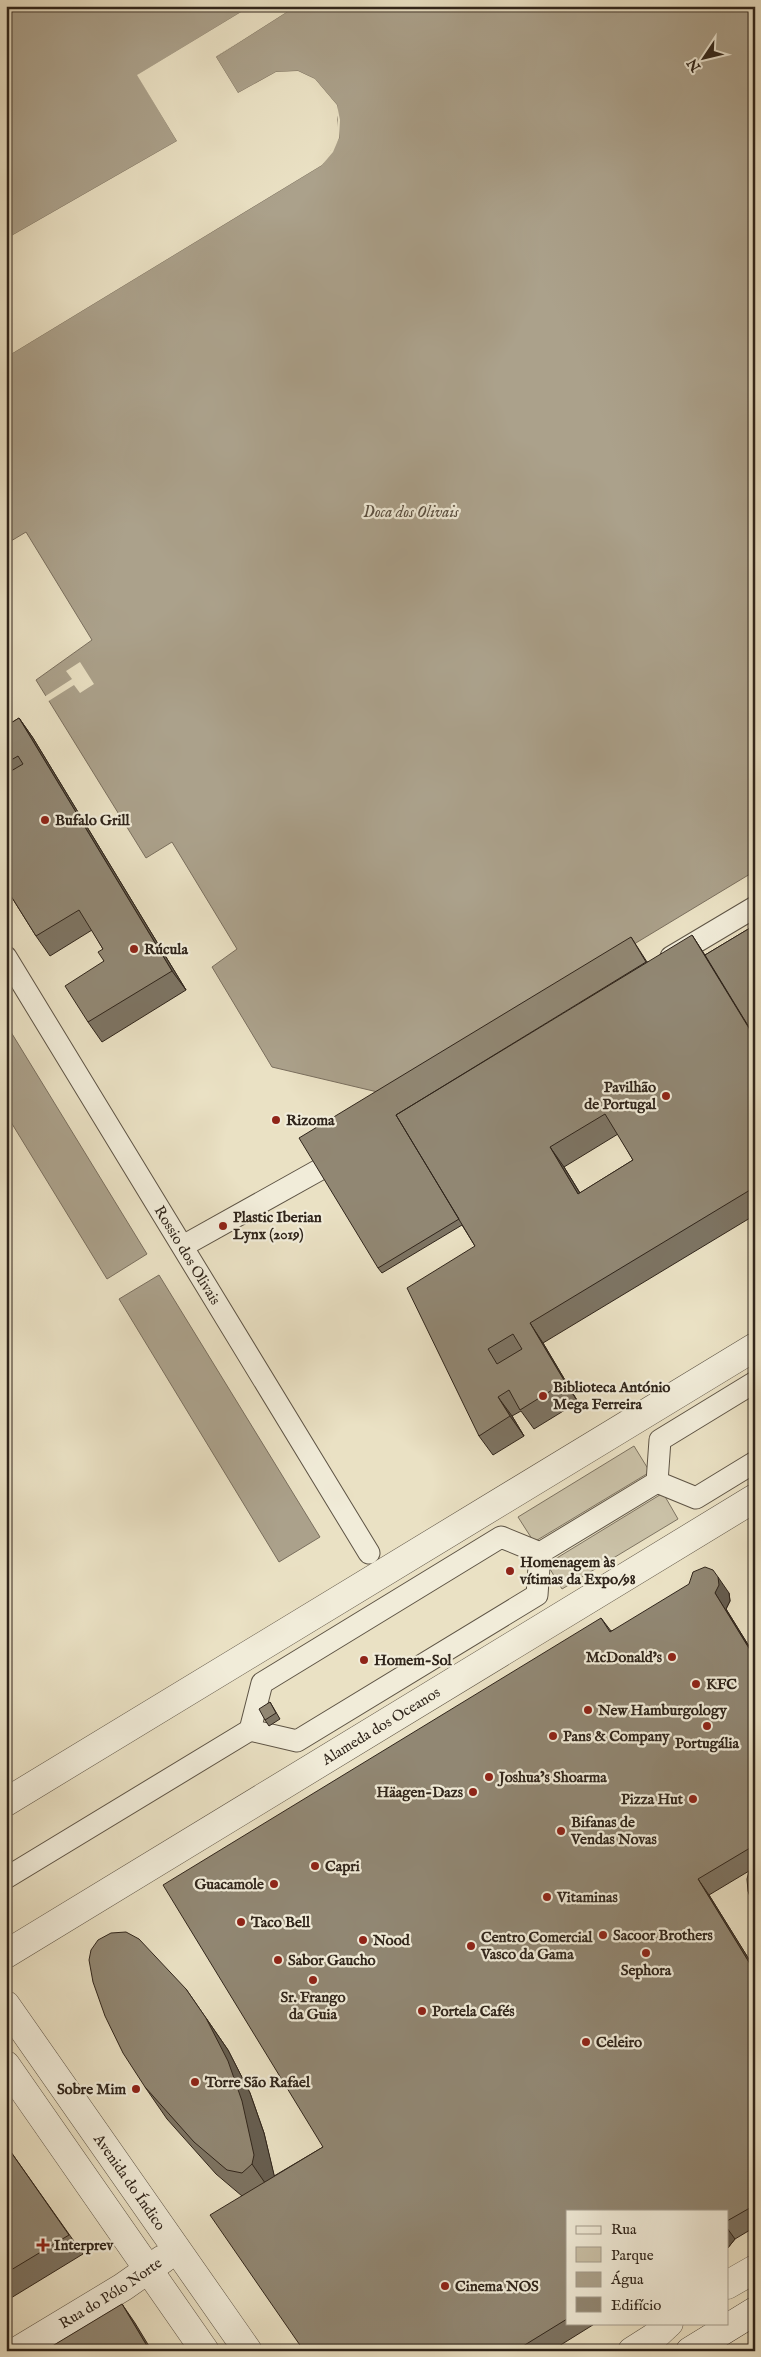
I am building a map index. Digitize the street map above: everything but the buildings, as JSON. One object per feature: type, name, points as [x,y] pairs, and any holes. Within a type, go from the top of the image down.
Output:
[{"type":"street","points":[[651,969],[755,907]]},
{"type":"street","name":"Rossio dos Olivais","points":[[6,957],[369,1553]]},
{"type":"street","points":[[183,1246],[319,1170]]},
{"type":"street","points":[[6,1802],[755,1347]]},
{"type":"street","points":[[657,1482],[660,1440],[755,1382]]},
{"type":"street","points":[[657,1482],[696,1498],[755,1462]]},
{"type":"street","points":[[6,1878],[250,1730],[262,1683],[476,1552],[501,1537],[540,1553],[657,1482]]},
{"type":"street","name":"Alameda dos Oceanos","points":[[6,1954],[752,1508]]},
{"type":"street","name":"Alameda dos Oceanos","points":[[250,1730],[297,1741],[537,1595],[540,1553]]},
{"type":"street","name":"Avenida do Índico","points":[[8,2013],[248,2351]]},
{"type":"street","points":[[6,2065],[205,2351]]},
{"type":"street","name":"Rua do Pólo Norte","points":[[17,2351],[149,2269],[177,2249]]},
{"type":"street","points":[[728,2284],[755,2269]]},
{"type":"street","points":[[690,2351],[755,2311]]},
{"type":"street","points":[[632,2351],[654,2338],[668,2324]]},
{"type":"green space","points":[[634,1446],[650,1472],[534,1542],[518,1517]]},
{"type":"green space","points":[[663,1493],[678,1519],[562,1589],[547,1564]]},
{"type":"water","points":[[6,6],[251,6],[138,75],[177,141],[6,239]]},
{"type":"water","name":"Doca dos Olivais","points":[[296,6],[755,6],[755,871],[386,1094],[272,1067],[212,967],[237,949],[172,842],[146,858],[36,680],[92,640],[26,532],[6,544],[6,357],[322,165],[339,138],[337,105],[315,79],[298,71],[276,72],[238,93],[216,57]]},
{"type":"water","points":[[6,1024],[147,1254],[107,1279],[6,1114]]},
{"type":"water","points":[[159,1275],[320,1537],[279,1562],[119,1299]]},
{"type":"pier","points":[[253,6],[252,8],[141,76],[180,139],[179,143],[6,241],[6,239],[177,141],[137,75]]},
{"type":"pier","points":[[292,6],[296,6],[216,57],[238,93],[276,72],[298,71],[315,79],[337,105],[340,120],[339,138],[333,152],[322,165],[6,357],[6,354],[321,163],[330,151],[336,137],[338,120],[335,106],[314,81],[298,74],[276,75],[237,96],[214,58]]},
{"type":"pier","points":[[80,662],[94,684],[80,693],[74,685],[47,702],[44,697],[72,679],[66,671]]},
{"type":"place","name":"Bufalo Grill","points":[[45,820]]},
{"type":"place","name":"Rúcula","points":[[134,949]]},
{"type":"place","name":"Pavilhão de Portugal","points":[[666,1096]]},
{"type":"place","name":"Rizoma","points":[[276,1120]]},
{"type":"place","name":"Plastic Iberian Lynx (2019)","points":[[223,1226]]},
{"type":"place","name":"Biblioteca António Mega Ferreira","points":[[543,1396]]},
{"type":"place","name":"Homenagem às vítimas da Expo/98","points":[[510,1571]]},
{"type":"place","name":"McDonald's","points":[[672,1657]]},
{"type":"place","name":"Homem-Sol","points":[[364,1660]]},
{"type":"place","name":"KFC","points":[[696,1684]]},
{"type":"place","name":"New Hamburgology","points":[[588,1710]]},
{"type":"place","name":"Portugália","points":[[707,1726]]},
{"type":"place","name":"Pans & Company","points":[[553,1736]]},
{"type":"place","name":"Joshua’s Shoarma","points":[[489,1777]]},
{"type":"place","name":"Häagen-Dazs","points":[[473,1792]]},
{"type":"place","name":"Pizza Hut","points":[[693,1799]]},
{"type":"place","name":"Bifanas de Vendas Novas","points":[[561,1831]]},
{"type":"place","name":"Capri","points":[[315,1866]]},
{"type":"place","name":"Guacamole","points":[[274,1884]]},
{"type":"place","name":"Vitaminas","points":[[547,1897]]},
{"type":"place","name":"Taco Bell","points":[[241,1922]]},
{"type":"place","name":"Sacoor Brothers","points":[[603,1935]]},
{"type":"place","name":"Nood","points":[[363,1940]]},
{"type":"place","name":"Centro Comercial Vasco da Gama","points":[[471,1946]]},
{"type":"place","name":"Sephora","points":[[646,1953]]},
{"type":"place","name":"Sabor Gaucho","points":[[278,1960]]},
{"type":"place","name":"Sr. Frango da Guia","points":[[313,1980]]},
{"type":"place","name":"Portela Cafés","points":[[422,2011]]},
{"type":"place","name":"Celeiro","points":[[586,2042]]},
{"type":"place","name":"Torre São Rafael","points":[[195,2082]]},
{"type":"place","name":"Sobre Mim","points":[[136,2089]]},
{"type":"place","name":"Interprev","points":[[43,2245]]},
{"type":"place","name":"Cinema NOS","points":[[445,2286]]}]
